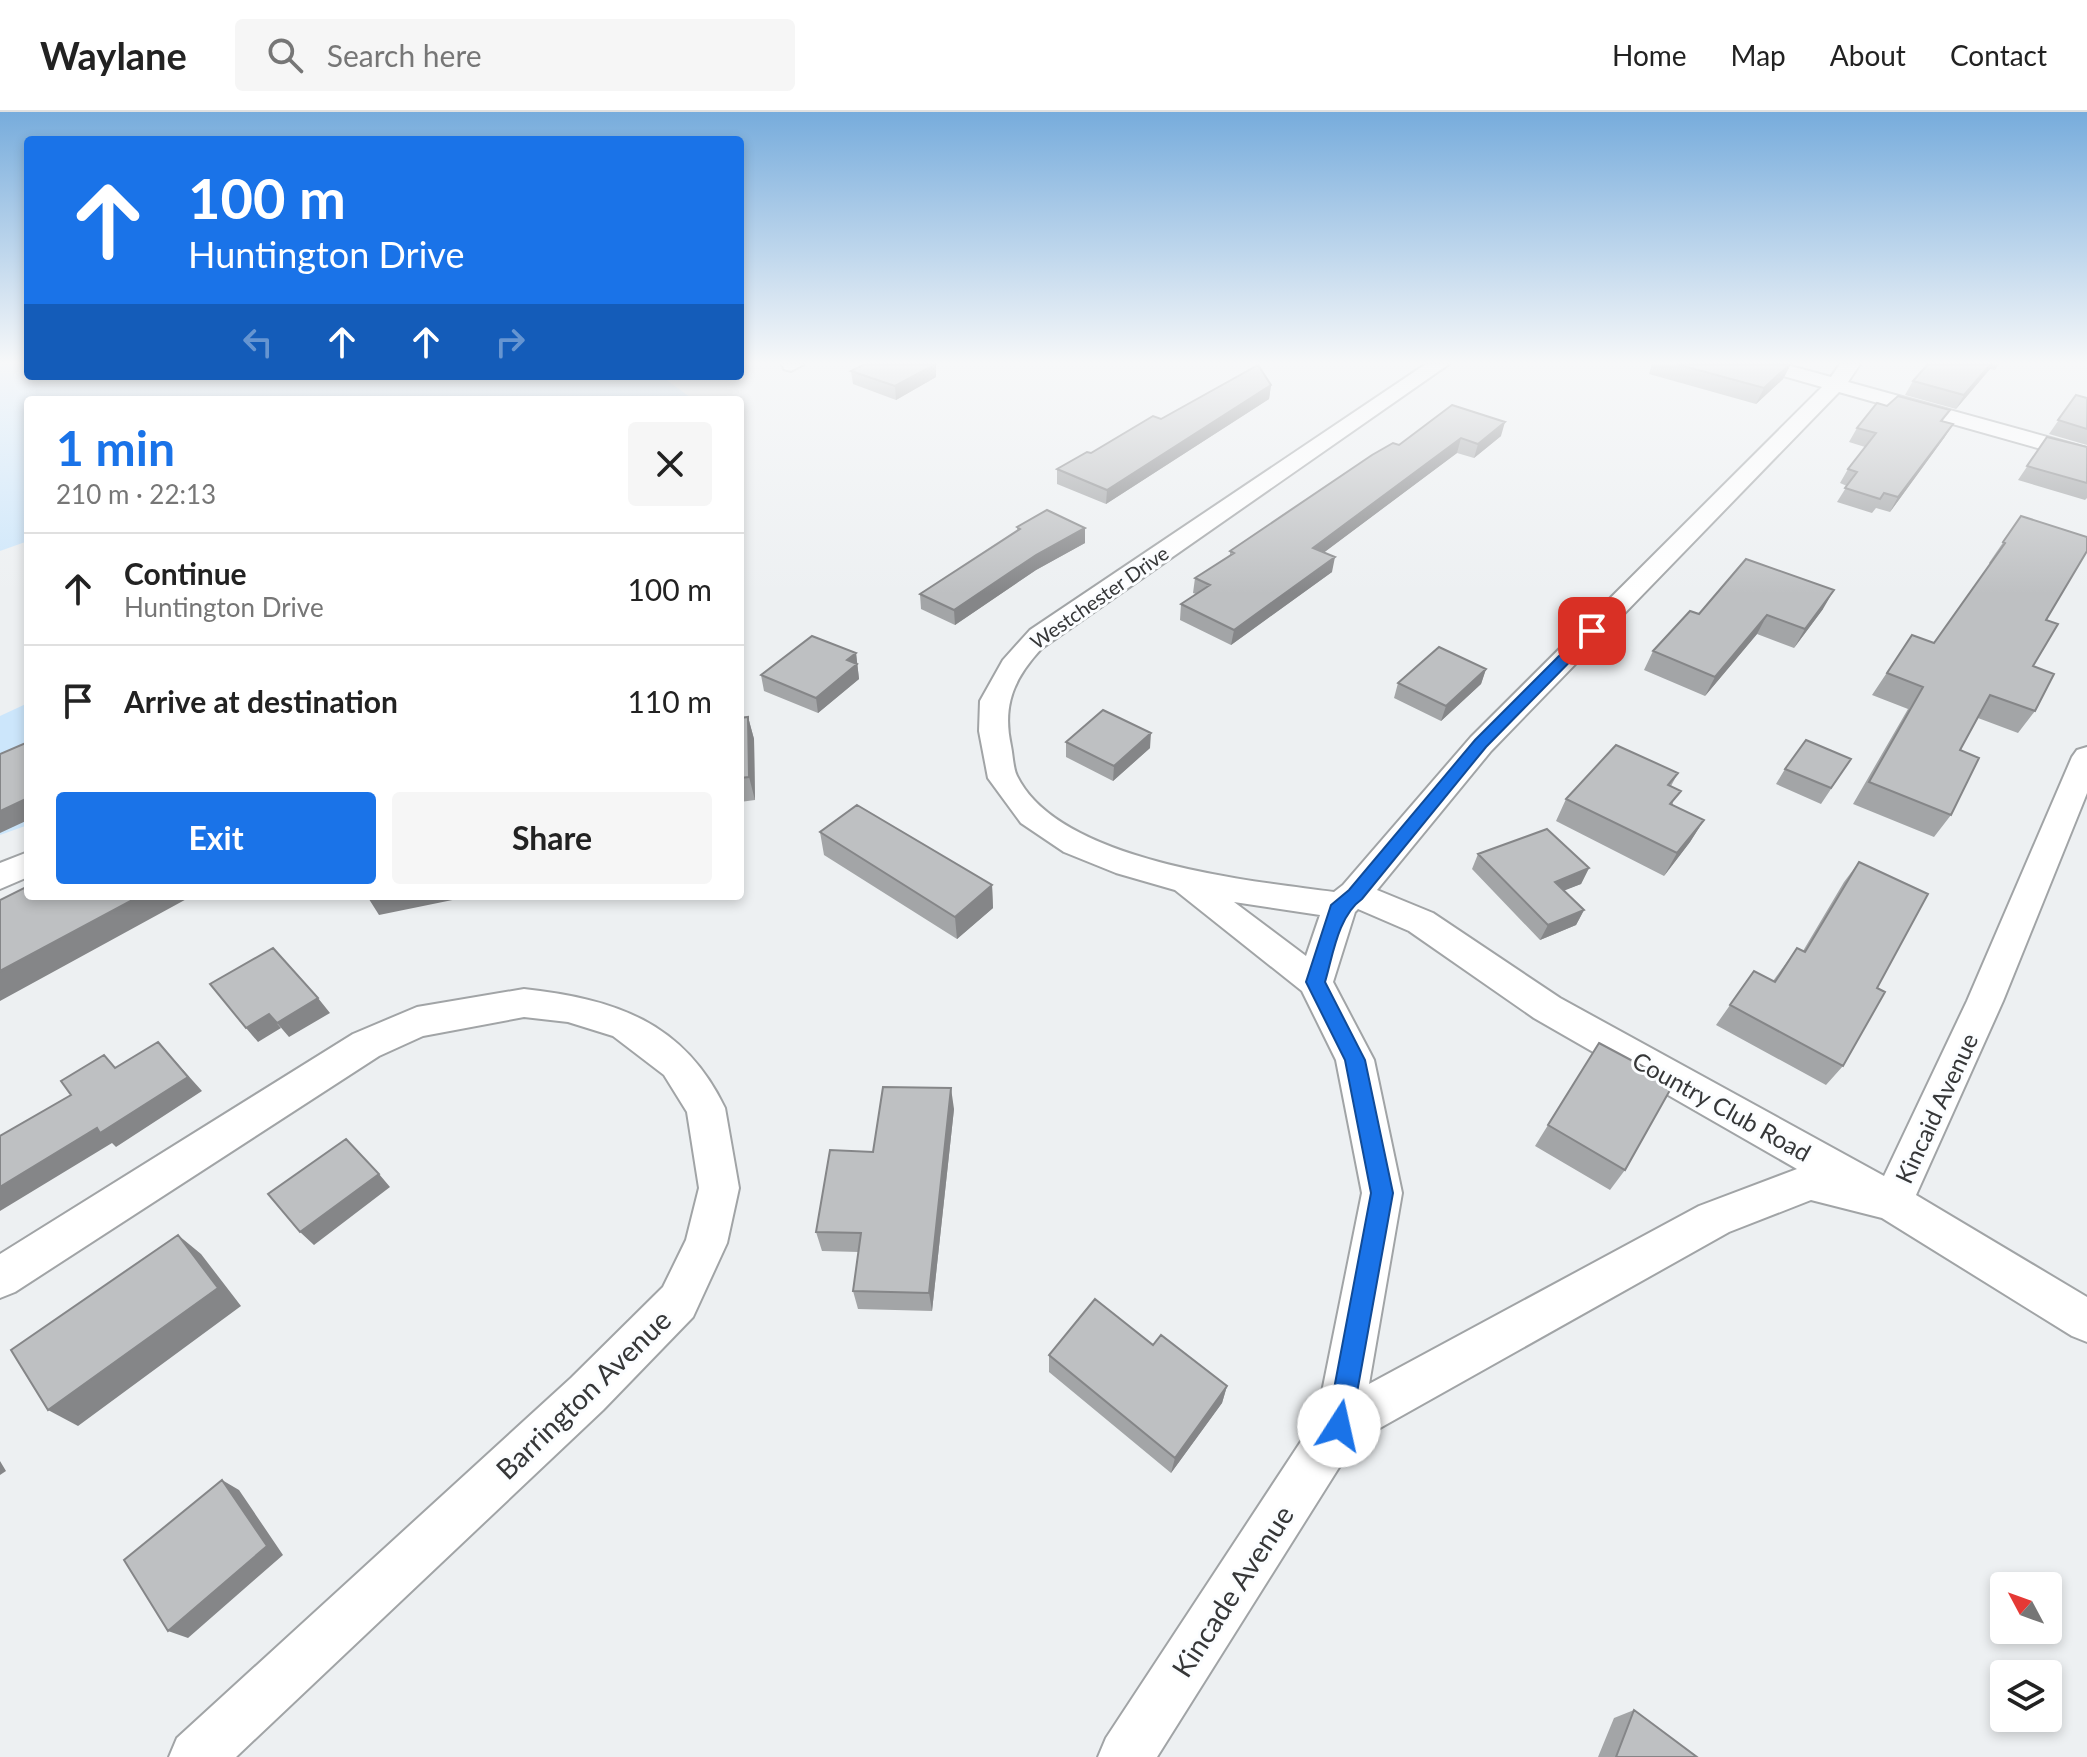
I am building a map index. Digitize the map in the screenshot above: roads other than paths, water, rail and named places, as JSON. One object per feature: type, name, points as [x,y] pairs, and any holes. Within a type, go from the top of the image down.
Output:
[{"type":"street","name":"Westchester Drive","points":[[1326,441],[1039,636],[1021,652],[994,700],[992,753],[1011,793],[1033,820],[1081,848],[1187,884],[1348,900]]},
{"type":"street","points":[[1315,982],[1348,900],[1481,744],[1778,441]]},
{"type":"street","points":[[2044,441],[2087,455]]},
{"type":"street","name":"Kincaid Avenue","points":[[1339,1426],[1714,1219],[1810,1182],[1892,1202],[1985,1001],[2087,757]]},
{"type":"street","points":[[0,877],[24,865]]},
{"type":"street","points":[[1187,884],[1315,982],[1355,1060],[1382,1193],[1339,1426]]},
{"type":"street","name":"Country Club Road","points":[[1348,900],[1421,922],[1547,1008],[1892,1202],[2087,1321]]},
{"type":"street","name":"Barrington Avenue","points":[[0,1278],[366,1045],[417,1022],[524,1003],[568,1008],[625,1025],[677,1064],[706,1108],[719,1188],[706,1243],[678,1302],[587,1394],[196,1757]]},
{"type":"street","name":"Kincade Avenue","points":[[1125,1757],[1339,1426]]}]
